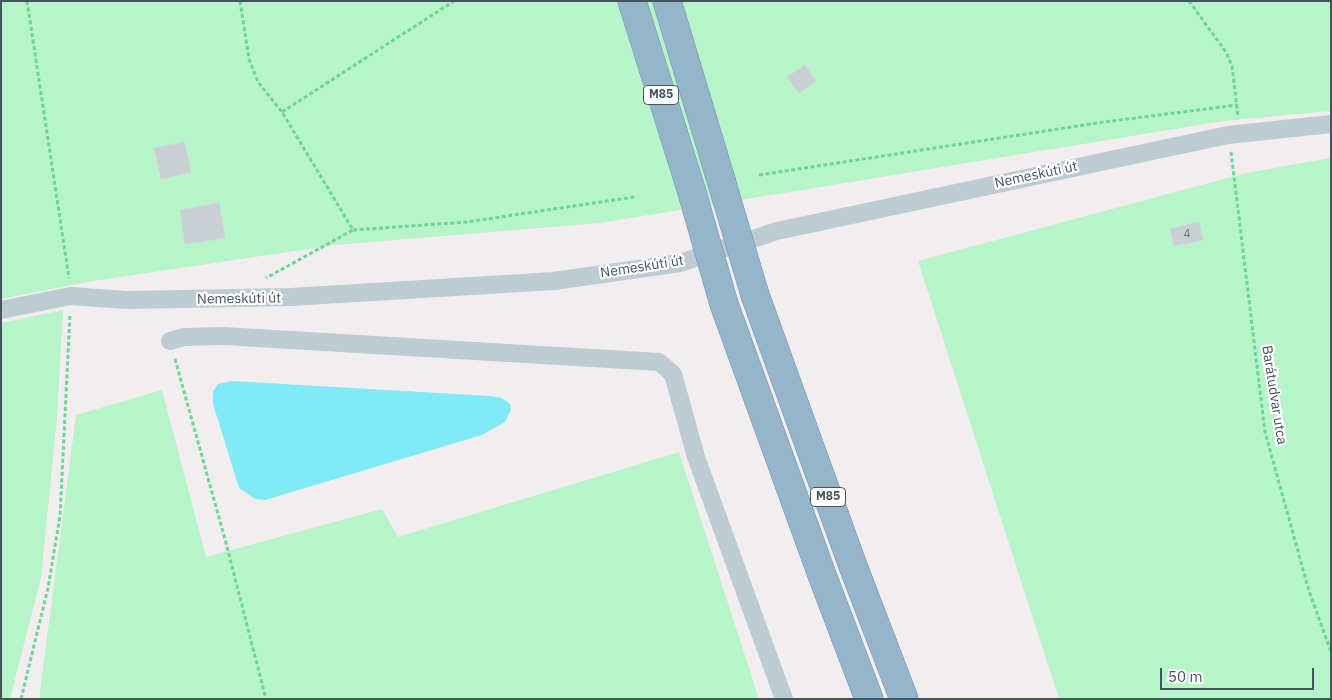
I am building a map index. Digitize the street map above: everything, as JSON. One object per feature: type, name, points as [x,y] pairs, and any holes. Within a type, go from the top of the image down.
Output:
[{"type":"highway","name":"M85","points":[[632,1],[691,189],[724,304],[869,699]]},
{"type":"highway","name":"M85","points":[[667,1],[755,295],[853,566],[904,699]]},
{"type":"street","name":"Nemeskúti út","points":[[1,310],[71,296],[126,300],[234,299],[418,291],[554,281],[680,263],[777,231],[1234,134],[1331,124]]},
{"type":"street","points":[[170,341],[184,337],[224,336],[659,362],[673,374],[696,457],[784,699]]},
{"type":"path","points":[[21,699],[48,588],[60,516],[71,296],[27,1]]},
{"type":"path","points":[[240,1],[249,59],[258,82],[282,112],[353,230]]},
{"type":"path","points":[[282,112],[454,1]]},
{"type":"path","name":"Barátudvar utca","points":[[1189,1],[1226,52],[1232,66],[1237,105],[1234,134],[1265,432],[1309,591],[1331,652]]},
{"type":"path","points":[[759,175],[1104,122],[1237,105]]},
{"type":"path","points":[[234,299],[303,256],[353,230],[467,222],[634,197]]},
{"type":"path","points":[[170,341],[226,543],[266,699]]},
{"type":"green space","points":[[1,1],[1331,1],[1331,111],[1224,121],[600,223],[335,245],[93,281],[1,299]]},
{"type":"green space","points":[[1331,158],[1331,699],[1059,699],[918,261],[1246,173]]},
{"type":"green space","points":[[63,310],[57,418],[41,578],[10,699],[1,699],[1,323]]},
{"type":"green space","points":[[162,390],[206,557],[382,509],[398,537],[679,452],[759,699],[39,699],[76,415]]},
{"type":"water","points":[[232,381],[490,396],[502,398],[510,404],[511,410],[505,422],[482,435],[265,500],[255,499],[239,488],[213,404],[213,391],[218,384]]},
{"type":"building","points":[[805,65],[816,81],[799,93],[787,77]]},
{"type":"building","points":[[184,142],[191,172],[161,179],[154,148]]},
{"type":"building","points":[[219,203],[225,238],[185,244],[180,210]]},
{"type":"building","points":[[1199,222],[1203,240],[1174,246],[1170,229]]}]
